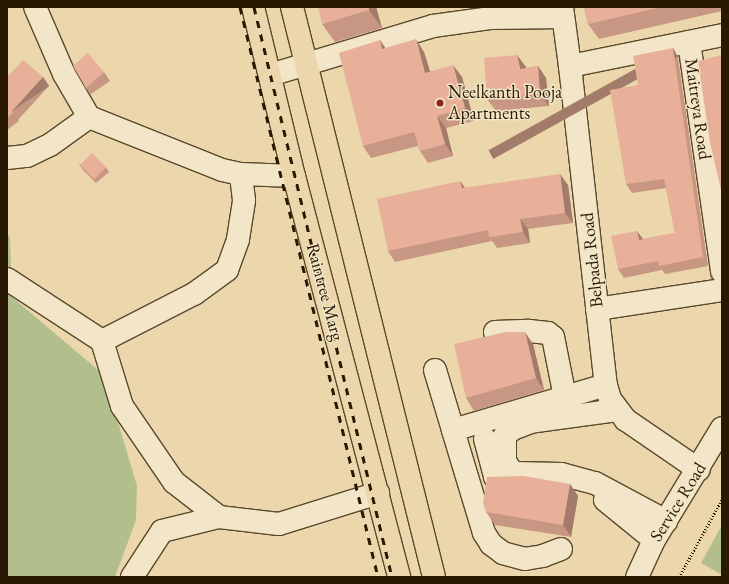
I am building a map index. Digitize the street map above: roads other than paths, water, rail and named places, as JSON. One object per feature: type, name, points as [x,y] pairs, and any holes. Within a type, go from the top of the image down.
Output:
[{"type":"main road","name":"Raintree Marg","points":[[253,7],[294,176],[399,577]]},
{"type":"main road","name":"Raintree Marg","points":[[292,7],[435,574]]},
{"type":"street","points":[[35,7],[64,74],[89,117],[222,170],[241,174],[294,176]]},
{"type":"street","points":[[270,75],[433,26],[491,18],[562,12]]},
{"type":"street","name":"Belpada Road","points":[[562,12],[570,66],[606,385],[610,399],[626,420],[699,470]]},
{"type":"street","points":[[570,66],[722,34]]},
{"type":"street","name":"Maitreya Road","points":[[689,42],[722,272]]},
{"type":"street","points":[[7,158],[27,156],[50,145],[89,117]]},
{"type":"street","points":[[102,341],[194,294],[227,270],[238,239],[244,200],[241,174]]},
{"type":"street","points":[[7,279],[102,341],[122,406],[174,482],[219,517]]},
{"type":"street","points":[[598,308],[722,290]]},
{"type":"street","points":[[495,332],[529,331],[548,333],[553,337],[565,397]]},
{"type":"street","points":[[435,370],[484,533],[491,544],[503,553],[525,559],[543,556],[561,549]]},
{"type":"street","points":[[453,430],[606,385]]},
{"type":"street","points":[[617,410],[532,422],[513,429],[505,435],[505,461],[511,471],[516,473],[561,474],[595,483],[666,521]]},
{"type":"street","name":"Service Road","points":[[637,577],[654,540],[699,470],[722,428]]},
{"type":"street","points":[[485,439],[495,477],[546,477],[575,482],[592,489],[654,540]]},
{"type":"street","points":[[132,577],[162,531],[219,517],[279,524],[378,494]]},
{"type":"railway","points":[[240,7],[378,577]]},
{"type":"railway","points":[[254,7],[392,577]]},
{"type":"place","name":"Neelkanth Pooja Apartments","points":[[440,103]]}]
